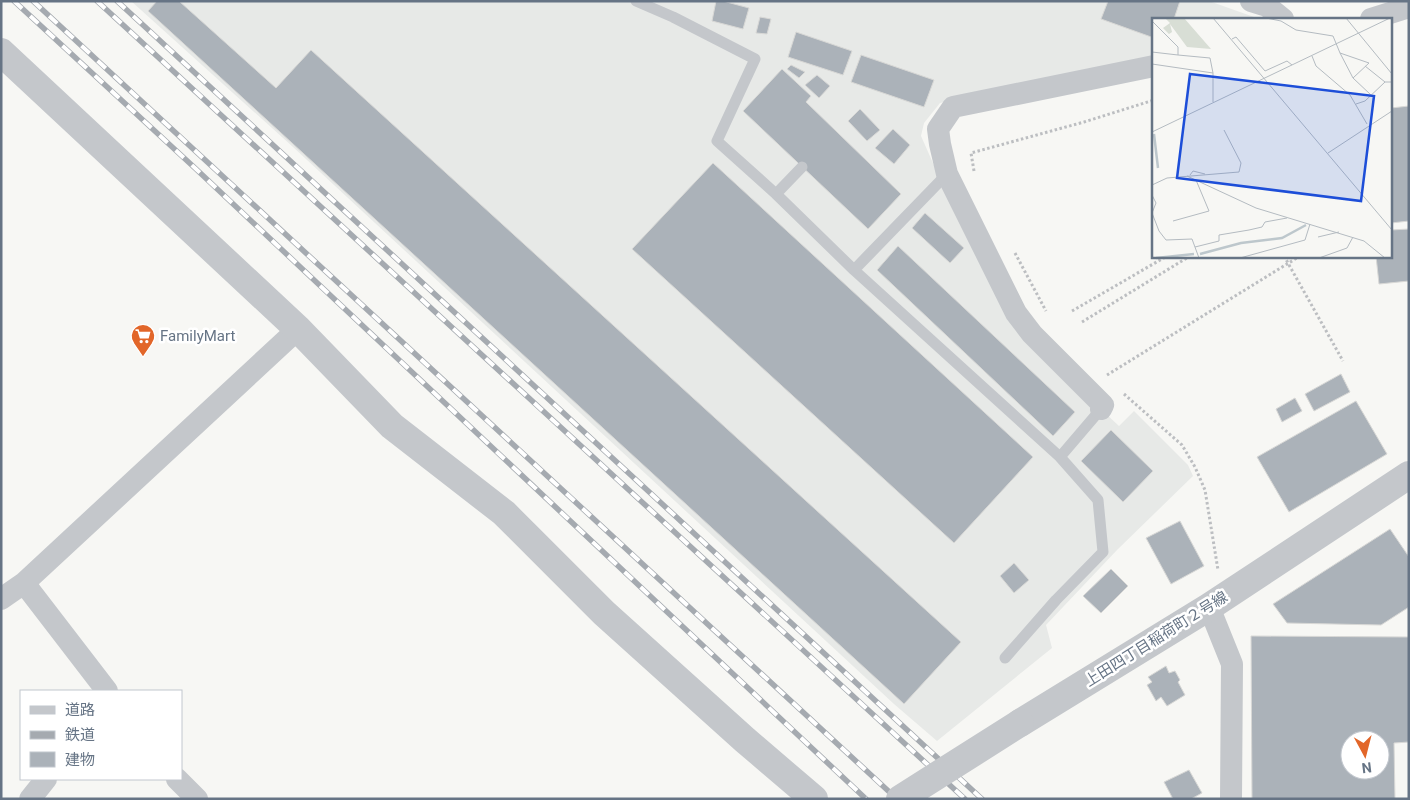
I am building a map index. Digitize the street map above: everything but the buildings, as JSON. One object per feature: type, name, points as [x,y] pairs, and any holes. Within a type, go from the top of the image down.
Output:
[{"type":"street","points":[[1374,18],[1409,7]]},
{"type":"street","points":[[1,52],[298,329],[392,426],[504,513],[604,613],[745,740],[814,799]]},
{"type":"street","points":[[1101,409],[1104,405],[1032,334],[1016,312],[947,174],[938,129],[953,107],[1152,66]]},
{"type":"street","points":[[1,599],[24,583],[298,329]]},
{"type":"street","name":"上田四丁目稲荷町２号線","points":[[900,799],[1209,607],[1409,476]]},
{"type":"street","points":[[24,583],[106,690]]},
{"type":"street","points":[[1209,607],[1232,664],[1230,798]]},
{"type":"street","points":[[30,799],[45,780]]},
{"type":"street","points":[[178,780],[196,799]]},
{"type":"lane","points":[[636,1],[673,17],[755,59],[717,141],[776,194],[854,270],[1060,458],[1098,500],[1103,552],[1056,600],[1005,658]]},
{"type":"lane","points":[[776,194],[802,167]]},
{"type":"lane","points":[[854,270],[947,174]]},
{"type":"lane","points":[[1060,458],[1101,409]]},
{"type":"path","points":[[977,179],[973,170],[971,153],[1084,122],[1152,101]]},
{"type":"path","points":[[1012,247],[1048,313]]},
{"type":"path","points":[[1072,311],[1164,258]]},
{"type":"path","points":[[1082,322],[1187,258]]},
{"type":"path","points":[[1285,258],[1343,361]]},
{"type":"path","points":[[1109,380],[1105,376],[1112,371],[1297,258]]},
{"type":"path","points":[[1120,390],[1182,444],[1195,467],[1205,490],[1218,573]]},
{"type":"shaded area","points":[[131,1],[1209,1],[1254,17],[1152,18],[1152,56],[940,103],[924,123],[921,136],[944,188],[1057,368],[1119,426],[1134,411],[1188,465],[1193,476],[1117,550],[1046,625],[1052,648],[937,741],[894,704],[293,147]]},
{"type":"railway","points":[[14,1],[196,169],[866,799]]},
{"type":"railway","points":[[33,1],[897,799]]},
{"type":"railway","points":[[97,1],[965,799]]},
{"type":"railway","points":[[117,1],[982,799]]},
{"type":"place","name":"FamilyMart","points":[[143,357]]}]
